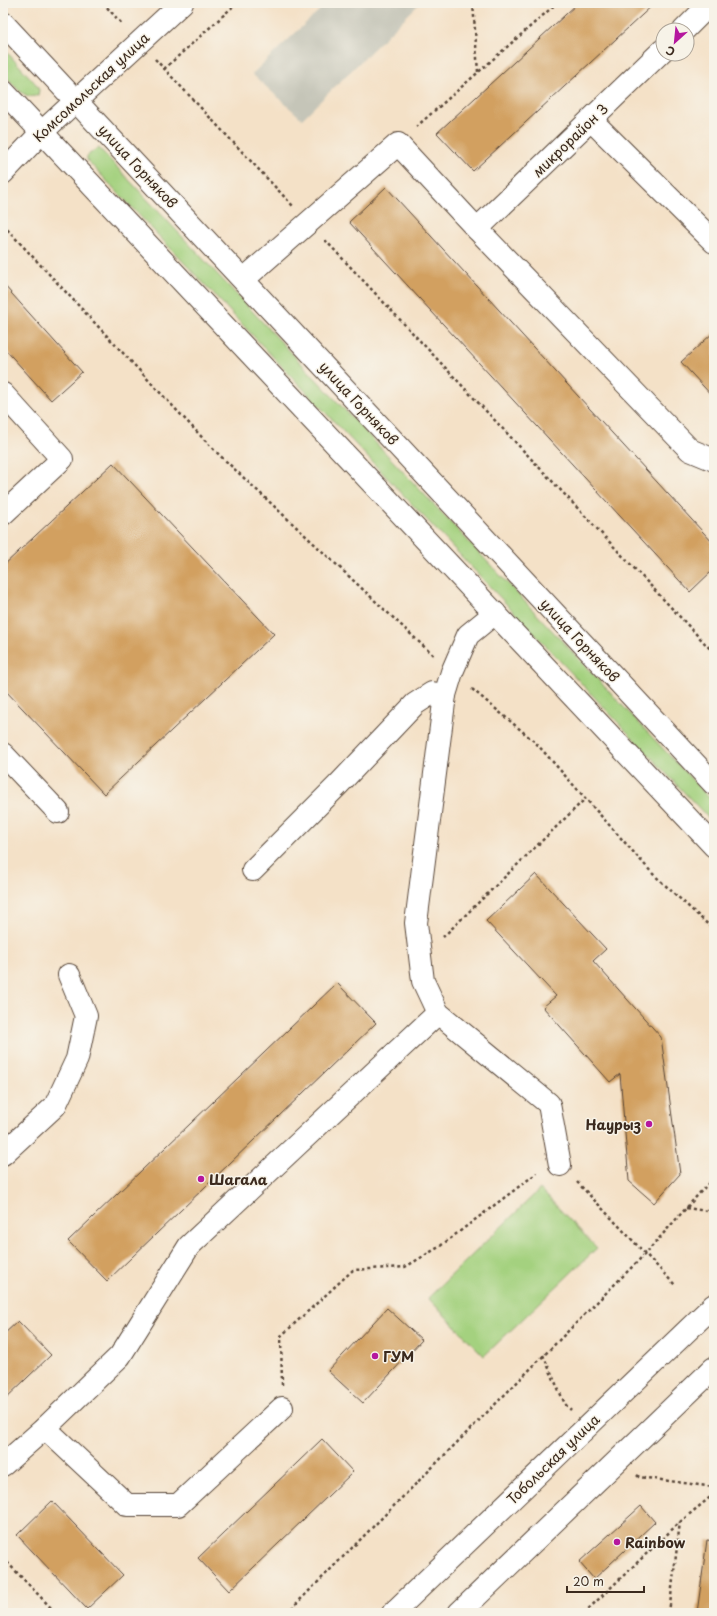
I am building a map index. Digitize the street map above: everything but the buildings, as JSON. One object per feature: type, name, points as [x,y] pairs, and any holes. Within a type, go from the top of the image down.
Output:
[{"type":"street","name":"Комсомольская улица","points":[[3,173],[42,132],[182,3]]},
{"type":"street","points":[[692,22],[711,3]]},
{"type":"street","name":"улица Горняков","points":[[3,23],[77,100],[714,784]]},
{"type":"street","name":"микрорайон 3","points":[[477,229],[655,58]]},
{"type":"street","points":[[3,91],[714,846]]},
{"type":"street","points":[[592,120],[714,242]]},
{"type":"street","points":[[244,279],[398,144],[477,229],[690,450],[714,460]]},
{"type":"street","points":[[3,394],[62,459],[3,514]]},
{"type":"street","points":[[496,613],[468,635],[452,672],[445,695],[416,923],[420,959],[423,981],[438,1013],[549,1104],[560,1165]]},
{"type":"street","points":[[253,870],[338,785],[415,704],[432,693],[445,695]]},
{"type":"street","points":[[3,754],[58,812]]},
{"type":"street","points":[[3,1154],[55,1106],[77,1059],[86,1016],[69,975]]},
{"type":"street","points":[[3,1465],[45,1428],[120,1356],[189,1246],[438,1013]]},
{"type":"street","name":"Тобольская улица","points":[[393,1613],[714,1305]]},
{"type":"street","points":[[459,1613],[714,1368]]},
{"type":"street","points":[[45,1428],[127,1505],[178,1506],[282,1408]]},
{"type":"path","points":[[103,3],[714,653]]},
{"type":"path","points":[[106,6],[110,3]]},
{"type":"path","points":[[164,69],[237,3]]},
{"type":"path","points":[[473,3],[478,73]]},
{"type":"path","points":[[398,144],[557,3]]},
{"type":"path","points":[[3,225],[213,449],[452,672],[535,742],[653,874],[714,930]]},
{"type":"path","points":[[3,234],[7,230]]},
{"type":"path","points":[[420,959],[586,798]]},
{"type":"path","points":[[282,1408],[281,1336],[353,1270],[405,1267],[439,1247],[543,1168],[560,1165],[675,1285]]},
{"type":"path","points":[[287,1613],[645,1254],[714,1177]]},
{"type":"path","points":[[685,1208],[714,1212]]},
{"type":"path","points":[[584,1613],[680,1522],[714,1494]]},
{"type":"path","points":[[669,1613],[680,1522]]},
{"type":"path","points":[[3,1558],[56,1613]]},
{"type":"shaded area","points":[[327,3],[420,3],[302,119],[252,74]]},
{"type":"green space","points":[[3,48],[36,84],[39,90],[38,95],[28,96],[23,93],[14,86],[3,73]]},
{"type":"green space","points":[[99,148],[714,803],[714,824],[87,160],[87,156]]},
{"type":"green space","points":[[540,1189],[597,1248],[484,1356],[428,1298]]},
{"type":"place","name":"Наурыз","points":[[649,1124]]},
{"type":"place","name":"Шагала","points":[[201,1179]]},
{"type":"place","name":"ГУМ","points":[[375,1356]]},
{"type":"place","name":"Rainbow","points":[[617,1542]]}]
